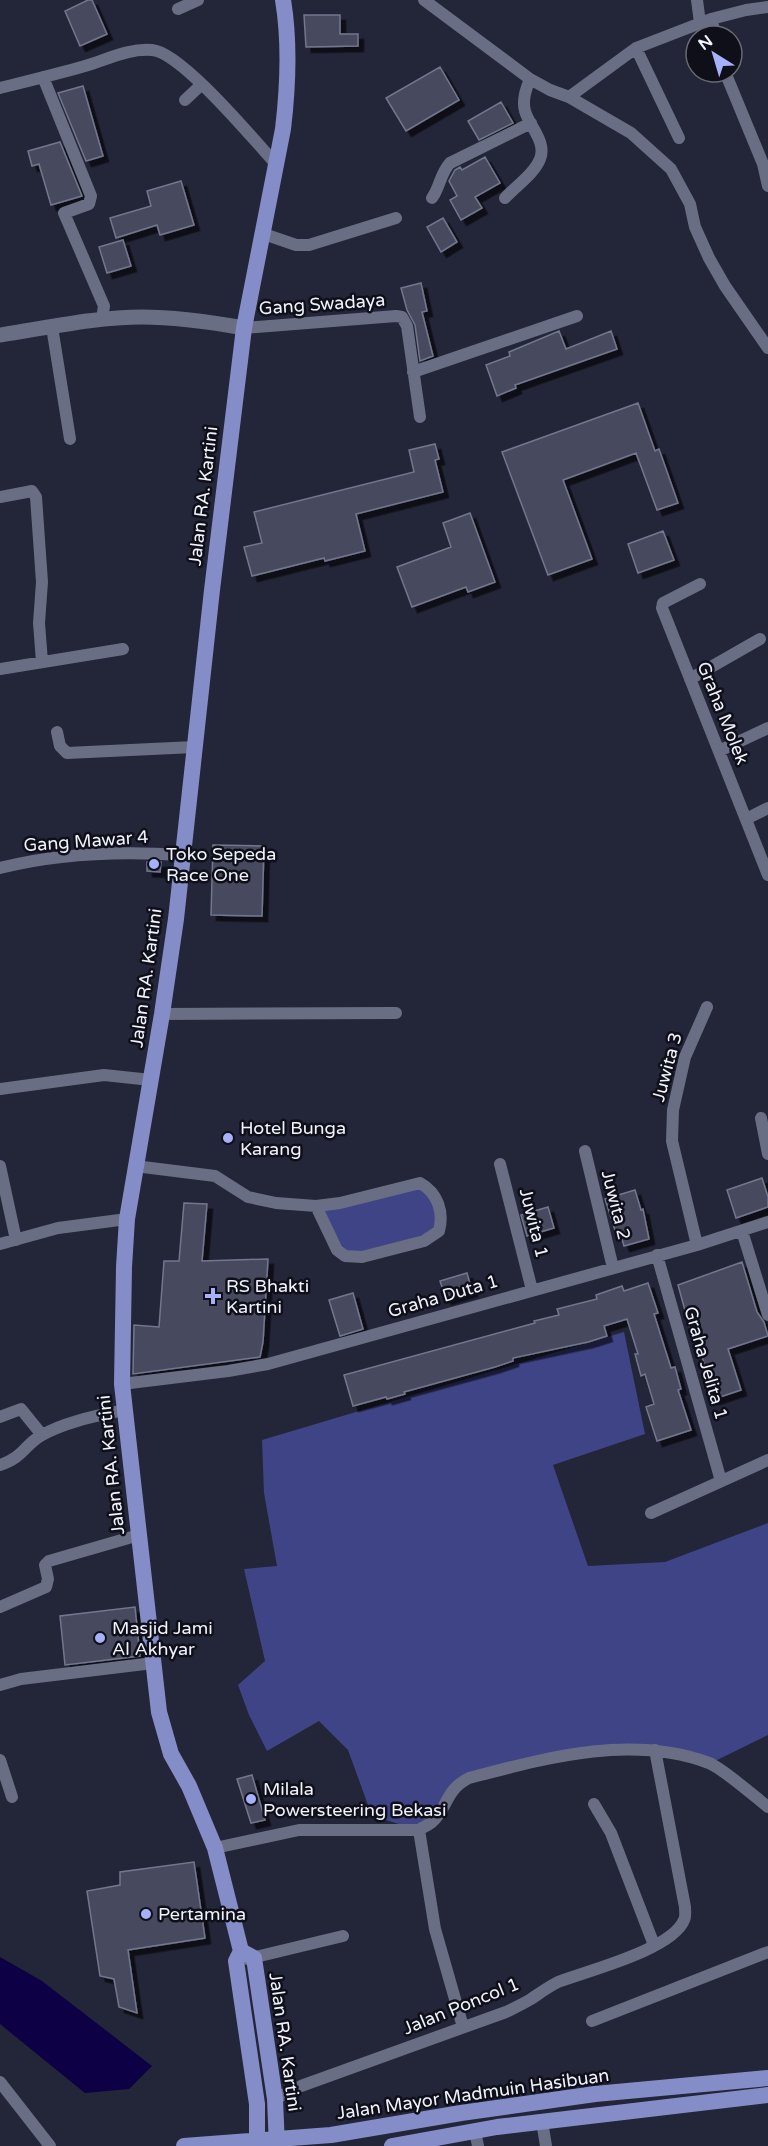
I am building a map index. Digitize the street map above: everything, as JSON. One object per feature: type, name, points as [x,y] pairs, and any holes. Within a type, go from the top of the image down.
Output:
[{"type":"main road","name":"Jalan RA. Kartini","points":[[277,2142],[275,2099],[244,1957],[215,1848],[189,1786],[171,1755],[159,1712],[122,1384],[127,1219],[176,919],[178,854],[194,747],[244,328],[287,97],[286,15],[283,0]]},
{"type":"main road","name":"Jalan RA. Kartini","points":[[244,1957],[257,2104],[257,2143]]},
{"type":"main road","name":"Jalan Mayor Madmuin Hasibuan","points":[[184,2146],[277,2142],[595,2094],[768,2078]]},
{"type":"main road","name":"Jalan Mayor Madmuin Hasibuan","points":[[392,2146],[476,2138],[542,2121],[768,2095]]},
{"type":"street","points":[[178,9],[198,0]]},
{"type":"street","points":[[424,0],[530,79],[569,97],[631,133],[671,169],[690,204],[695,227],[709,258],[725,286],[768,348]]},
{"type":"street","points":[[697,0],[708,24]]},
{"type":"street","points":[[569,97],[636,48],[706,21],[746,10],[768,7]]},
{"type":"street","points":[[636,48],[679,138]]},
{"type":"street","points":[[0,88],[131,51],[154,50],[176,62],[202,84],[276,164]]},
{"type":"street","points":[[43,77],[91,196],[89,204],[64,213],[104,306],[102,319]]},
{"type":"street","points":[[506,198],[540,160],[542,153],[525,112],[524,102],[530,79]]},
{"type":"street","points":[[185,100],[202,84]]},
{"type":"street","points":[[730,84],[763,164],[768,186]]},
{"type":"street","points":[[432,198],[437,191],[441,174],[450,163],[531,123]]},
{"type":"street","points":[[261,233],[296,245],[309,245],[396,218]]},
{"type":"street","points":[[420,417],[413,372],[577,316]]},
{"type":"street","name":"Gang Swadaya","points":[[244,328],[402,317],[407,326],[413,372]]},
{"type":"street","points":[[0,335],[102,319],[171,318],[244,328]]},
{"type":"street","points":[[51,327],[70,439]]},
{"type":"street","points":[[0,497],[32,490],[36,497],[42,582],[39,623],[42,662]]},
{"type":"street","name":"Graha Molek","points":[[700,584],[663,603],[662,608],[768,875]]},
{"type":"street","points":[[690,679],[760,639]]},
{"type":"street","points":[[0,669],[123,649]]},
{"type":"street","points":[[718,751],[768,728]]},
{"type":"street","points":[[57,732],[60,746],[67,753],[194,747]]},
{"type":"street","points":[[746,819],[768,808]]},
{"type":"street","name":"Gang Mawar 4","points":[[0,868],[27,861],[109,853],[178,854]]},
{"type":"street","name":"Juwita 3","points":[[697,1245],[672,1142],[672,1110],[685,1057],[707,1007]]},
{"type":"street","points":[[162,1014],[396,1013]]},
{"type":"street","points":[[0,1089],[104,1075],[150,1080]]},
{"type":"street","points":[[761,1118],[768,1154]]},
{"type":"street","name":"Juwita 2","points":[[585,1151],[613,1268]]},
{"type":"street","name":"Juwita 1","points":[[500,1164],[532,1290]]},
{"type":"street","points":[[0,1165],[16,1240]]},
{"type":"street","points":[[135,1166],[215,1176],[248,1197],[276,1203],[316,1206],[340,1203],[420,1183],[431,1189],[437,1199],[442,1219],[439,1231],[424,1241],[362,1257],[345,1256],[337,1250],[316,1206]]},
{"type":"street","points":[[0,1244],[58,1228],[127,1219]]},
{"type":"street","name":"Graha Duta 1","points":[[122,1384],[268,1364],[697,1245],[768,1222]]},
{"type":"street","points":[[742,1231],[768,1315]]},
{"type":"street","name":"Graha Jelita 1","points":[[657,1256],[721,1481]]},
{"type":"street","points":[[0,1417],[21,1409],[42,1435]]},
{"type":"street","points":[[0,1465],[15,1460],[42,1435],[90,1418],[124,1410]]},
{"type":"street","points":[[651,1513],[768,1460]]},
{"type":"street","points":[[0,1607],[46,1587],[48,1580],[45,1565],[49,1561],[139,1535]]},
{"type":"street","points":[[0,1685],[21,1679],[153,1663]]},
{"type":"street","points":[[215,1848],[299,1830],[419,1830],[432,1822],[450,1793],[458,1784],[469,1778],[535,1761],[600,1750],[655,1749],[711,1763],[768,1807]]},
{"type":"street","name":"Jalan Poncol 1","points":[[275,2099],[301,2086],[506,2012],[529,2001],[558,1982],[607,1966],[668,1938],[680,1928],[685,1919],[685,1907],[655,1749]]},
{"type":"street","points":[[0,1760],[3,1779],[12,1797]]},
{"type":"street","points":[[594,1804],[611,1833],[654,1945]]},
{"type":"street","points":[[419,1830],[435,1929],[463,2027]]},
{"type":"street","points":[[244,1957],[343,1936]]},
{"type":"street","points":[[592,2021],[768,1952]]},
{"type":"street","points":[[0,2082],[50,2146]]},
{"type":"street","points":[[542,2121],[546,2146]]},
{"type":"shaded area","points":[[420,1183],[431,1189],[439,1231],[345,1256],[316,1206]]},
{"type":"shaded area","points":[[624,1332],[645,1434],[553,1465],[588,1566],[665,1562],[768,1523],[768,1735],[711,1763],[600,1750],[469,1778],[419,1830],[372,1816],[348,1750],[319,1721],[267,1751],[249,1715],[238,1685],[265,1661],[244,1569],[277,1566],[264,1493],[262,1440]]},
{"type":"shaded area","points":[[0,1957],[42,1981],[152,2066],[129,2089],[85,2093],[0,2024]]},
{"type":"building","points":[[92,0],[107,34],[80,46],[65,11]]},
{"type":"building","points":[[304,15],[340,15],[340,34],[358,34],[358,46],[306,47]]},
{"type":"building","points":[[440,67],[459,100],[406,131],[386,98]]},
{"type":"building","points":[[83,86],[103,156],[86,161],[58,93]]},
{"type":"building","points":[[501,102],[513,123],[479,140],[468,121]]},
{"type":"building","points":[[60,142],[82,196],[51,205],[39,164],[32,166],[28,151]]},
{"type":"building","points":[[485,157],[500,183],[475,197],[482,208],[461,220],[450,200],[457,196],[449,181],[455,170],[460,167],[462,170]]},
{"type":"building","points":[[181,181],[194,225],[160,235],[157,225],[116,238],[110,218],[151,206],[147,191]]},
{"type":"building","points":[[443,218],[457,242],[441,252],[427,227]]},
{"type":"building","points":[[123,240],[131,266],[107,273],[99,247]]},
{"type":"building","points":[[421,283],[427,311],[422,312],[433,356],[420,361],[415,325],[407,310],[401,288]]},
{"type":"building","points":[[559,331],[566,349],[611,331],[617,349],[515,385],[516,388],[497,396],[486,365],[510,356],[509,352]]},
{"type":"building","points":[[638,403],[655,451],[659,449],[678,503],[657,510],[636,453],[563,480],[592,559],[548,575],[502,452]]},
{"type":"building","points":[[435,444],[439,459],[435,460],[443,492],[356,514],[365,551],[325,561],[324,558],[252,576],[244,547],[262,543],[254,512],[414,472],[409,450]]},
{"type":"building","points":[[470,513],[495,582],[468,592],[466,587],[412,607],[397,567],[451,547],[443,523]]},
{"type":"building","points":[[663,531],[674,560],[638,573],[628,544]]},
{"type":"building","points":[[213,845],[264,846],[262,916],[211,915]]},
{"type":"building","name":"Toko Sepeda Race One","points":[[147,862],[161,862],[160,872],[147,871]]},
{"type":"building","points":[[762,1178],[768,1197],[768,1207],[736,1218],[727,1190]]},
{"type":"building","points":[[635,1190],[641,1210],[643,1209],[649,1239],[624,1246],[619,1229],[615,1230],[605,1199]]},
{"type":"building","name":"RS Bhakti Kartini","points":[[184,1203],[207,1204],[202,1261],[268,1259],[260,1357],[133,1374],[134,1325],[159,1327],[164,1261],[179,1261]]},
{"type":"building","points":[[548,1207],[554,1228],[527,1236],[521,1215]]},
{"type":"building","points":[[742,1262],[757,1312],[764,1322],[768,1336],[728,1349],[741,1390],[714,1399],[696,1335],[692,1336],[678,1285]]},
{"type":"building","points":[[467,1273],[472,1291],[446,1299],[440,1281]]},
{"type":"building","points":[[648,1283],[658,1313],[654,1314],[671,1368],[675,1367],[681,1389],[678,1390],[691,1430],[657,1441],[646,1407],[654,1404],[645,1374],[641,1376],[635,1354],[638,1354],[627,1319],[604,1326],[607,1336],[513,1358],[513,1361],[495,1367],[404,1392],[405,1394],[353,1406],[344,1375],[535,1323],[534,1321],[559,1315],[557,1309],[597,1299],[596,1295],[622,1286],[624,1291]]},
{"type":"building","points":[[353,1293],[363,1329],[340,1336],[329,1300]]},
{"type":"building","name":"Masjid Jami Al Akhyar","points":[[135,1607],[140,1656],[65,1665],[60,1616]]},
{"type":"building","name":"Milala Powersteering Bekasi","points":[[252,1775],[265,1820],[251,1823],[237,1779]]},
{"type":"building","name":"Pertamina","points":[[194,1862],[205,1938],[128,1950],[137,2013],[119,2007],[114,1979],[100,1976],[87,1891],[120,1885],[120,1872]]},
{"type":"place","name":"Toko Sepeda Race One","points":[[154,864]]},
{"type":"place","name":"Hotel Bunga Karang","points":[[228,1138]]},
{"type":"place","name":"RS Bhakti Kartini","points":[[213,1296]]},
{"type":"place","name":"Masjid Jami Al Akhyar","points":[[100,1638]]},
{"type":"place","name":"Milala Powersteering Bekasi","points":[[251,1799]]},
{"type":"place","name":"Pertamina","points":[[146,1914]]}]
